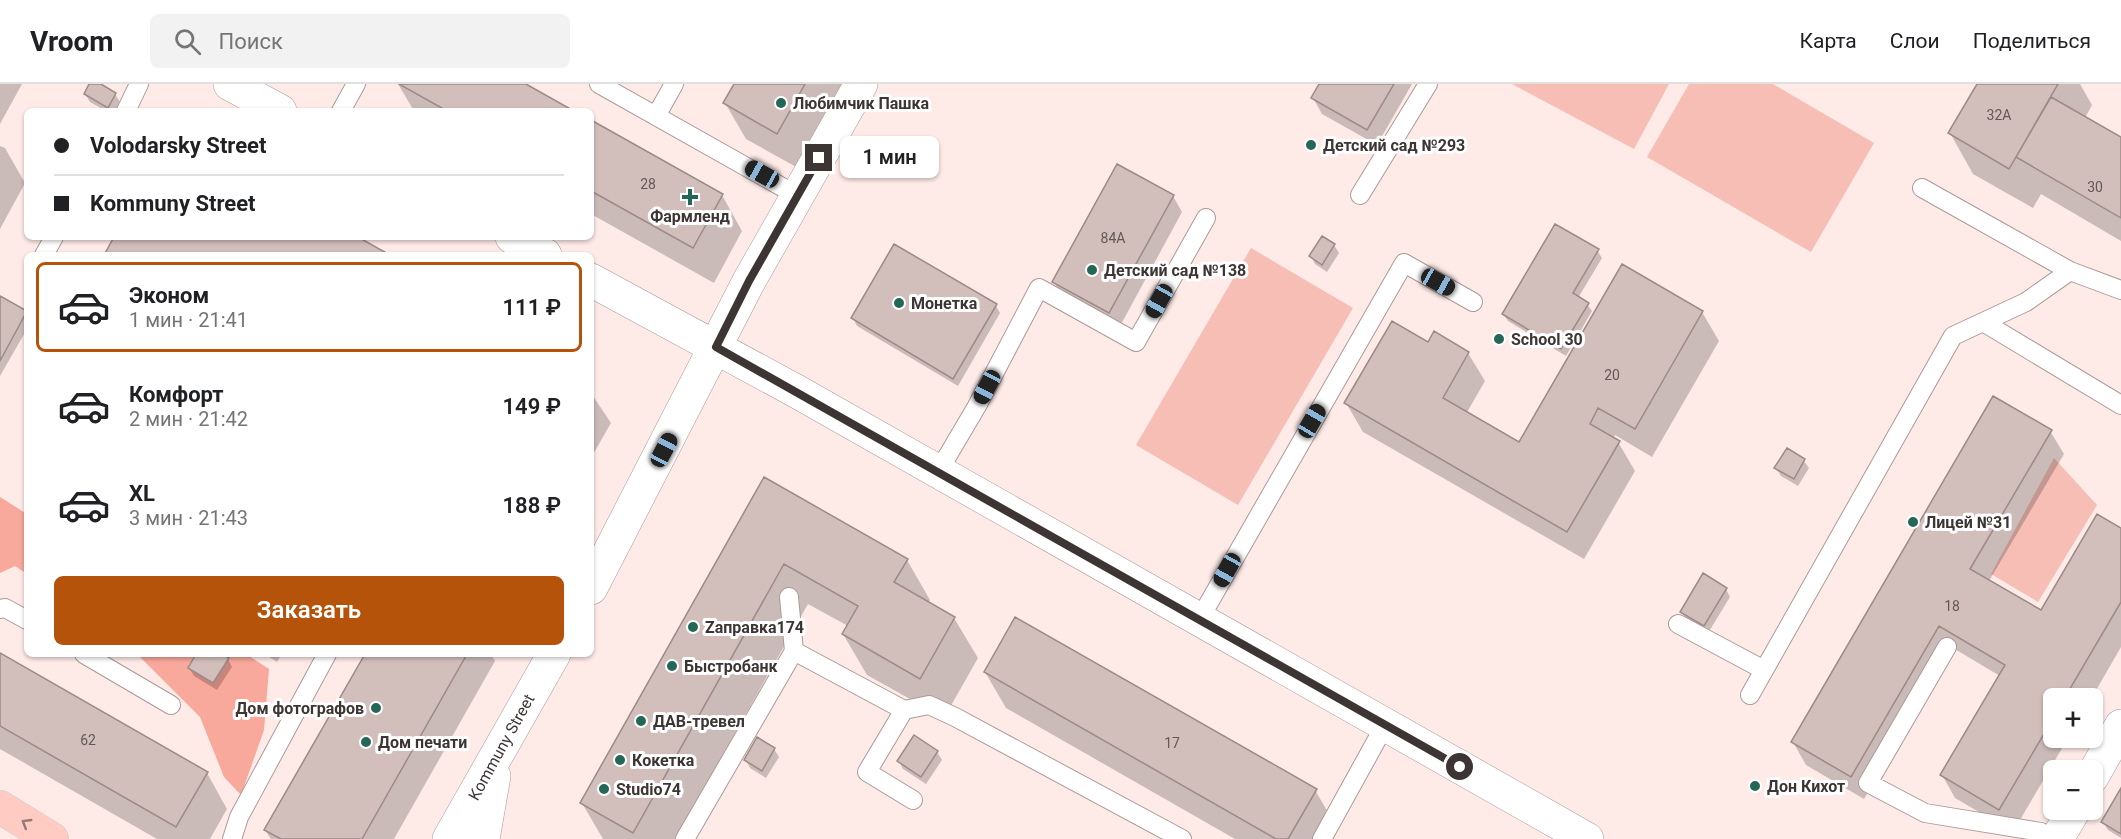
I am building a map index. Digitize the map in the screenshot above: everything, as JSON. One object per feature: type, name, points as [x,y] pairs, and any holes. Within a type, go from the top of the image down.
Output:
[{"type":"main road","points":[[0,807],[52,839]]},
{"type":"street","points":[[230,84],[274,108]]},
{"type":"street","points":[[594,582],[749,281],[861,84]]},
{"type":"street","points":[[518,240],[540,252]]},
{"type":"street","points":[[594,282],[716,347],[1587,839]]},
{"type":"street","name":"Kommuny Street","points":[[449,839],[552,657]]},
{"type":"street","points":[[2102,760],[2121,726]]},
{"type":"street","points":[[483,839],[497,754]]},
{"type":"street","points":[[2057,839],[2068,820]]},
{"type":"lane","points":[[127,108],[139,84]]},
{"type":"lane","points":[[343,108],[357,84]]},
{"type":"lane","points":[[599,84],[798,196]]},
{"type":"lane","points":[[656,116],[675,84]]},
{"type":"lane","points":[[1360,195],[1428,84]]},
{"type":"lane","points":[[1922,188],[2070,271],[2121,290]]},
{"type":"lane","points":[[938,472],[977,406],[1039,288],[1136,342],[1206,218]]},
{"type":"lane","points":[[1199,620],[1404,263],[1473,302]]},
{"type":"lane","points":[[1750,694],[1953,336],[2026,302],[2070,271]]},
{"type":"lane","points":[[1983,322],[2121,405]]},
{"type":"lane","points":[[685,839],[794,651],[789,597]]},
{"type":"lane","points":[[0,609],[5,608],[24,618]]},
{"type":"lane","points":[[1678,624],[1764,670]]},
{"type":"lane","points":[[1947,648],[1868,783],[1925,813],[2041,832],[2053,839]]},
{"type":"lane","points":[[794,651],[904,710],[929,705],[955,717],[1182,839]]},
{"type":"lane","points":[[89,657],[171,705]]},
{"type":"lane","points":[[232,839],[239,818],[325,657]]},
{"type":"lane","points":[[904,710],[867,772],[913,800]]},
{"type":"lane","points":[[1322,839],[1385,724]]},
{"type":"shaded area","points":[[1512,84],[1669,84],[1634,149]]},
{"type":"shaded area","points":[[1689,84],[1773,84],[1874,143],[1811,252],[1647,157]]},
{"type":"shaded area","points":[[1251,248],[1353,308],[1238,505],[1136,445]]},
{"type":"shaded area","points":[[2054,458],[2097,505],[2038,602],[1991,574]]},
{"type":"shaded area","points":[[0,497],[24,512],[24,572],[15,566],[0,573]]},
{"type":"shaded area","points":[[140,657],[251,657],[269,669],[264,730],[241,795],[224,777],[200,717]]},
{"type":"building","points":[[89,84],[101,84],[116,93],[108,108],[84,94]]},
{"type":"building","points":[[399,84],[526,84],[569,108],[442,108]]},
{"type":"building","points":[[734,84],[805,84],[777,134],[723,103]]},
{"type":"building","points":[[1319,84],[1394,84],[1367,130],[1311,98]]},
{"type":"building","points":[[1977,84],[2058,84],[2009,169],[1948,133]]},
{"type":"building","points":[[2051,97],[2121,137],[2121,218],[2016,157]]},
{"type":"building","points":[[594,122],[723,194],[693,248],[594,193]]},
{"type":"building","points":[[1117,164],[1174,195],[1109,313],[1052,282]]},
{"type":"building","points":[[1555,224],[1599,249],[1573,293],[1589,303],[1561,349],[1502,314]]},
{"type":"building","points":[[1322,236],[1335,244],[1322,265],[1309,256]]},
{"type":"building","points":[[112,240],[363,240],[385,252],[106,252]]},
{"type":"building","points":[[894,244],[997,304],[953,379],[851,318]]},
{"type":"building","points":[[1622,264],[1703,311],[1635,429],[1598,408],[1590,424],[1620,441],[1567,532],[1344,403],[1392,321],[1428,342],[1434,331],[1469,352],[1443,398],[1519,442]]},
{"type":"building","points":[[0,296],[24,309],[24,317],[0,361]]},
{"type":"building","points":[[1993,396],[2052,430],[1970,569],[2041,610],[2097,514],[2121,528],[2121,602],[2070,688],[2043,688],[2043,736],[1999,810],[1940,775],[2005,665],[1939,626],[1851,777],[1791,742]]},
{"type":"building","points":[[1787,448],[1805,459],[1794,479],[1774,468]]},
{"type":"building","points":[[764,477],[908,559],[894,582],[955,617],[920,679],[842,634],[858,606],[784,564],[633,833],[580,803]]},
{"type":"building","points":[[1703,573],[1727,588],[1704,626],[1680,612]]},
{"type":"building","points":[[1015,617],[1317,789],[1288,839],[1276,839],[984,672]]},
{"type":"building","points":[[0,653],[208,772],[176,827],[0,726]]},
{"type":"building","points":[[194,657],[229,658],[213,683],[188,668]]},
{"type":"building","name":"Дом печати","points":[[363,657],[465,657],[362,839],[281,839],[264,830]]},
{"type":"building","points":[[914,735],[938,751],[921,777],[897,761]]},
{"type":"building","points":[[757,737],[775,748],[762,771],[744,760]]},
{"type":"building","points":[[2121,788],[2121,834],[2101,822]]},
{"type":"place","name":"Любимчик Пашка","points":[[781,103]]},
{"type":"place","name":"Детский сад №293","points":[[1311,145]]},
{"type":"place","name":"Фармленд","points":[[690,197]]},
{"type":"place","name":"Детский сад №138","points":[[1092,270]]},
{"type":"place","name":"Монетка","points":[[899,303]]},
{"type":"place","name":"School 30","points":[[1499,339]]},
{"type":"place","name":"Лицей №31","points":[[1913,522]]},
{"type":"place","name":"Zаправка174","points":[[693,627]]},
{"type":"place","name":"Быстробанк","points":[[672,666]]},
{"type":"place","name":"Дом фотографов","points":[[376,708]]},
{"type":"place","name":"ДАВ-тревел","points":[[641,721]]},
{"type":"place","name":"Дом печати","points":[[366,742]]},
{"type":"place","name":"Кокетка","points":[[620,760]]},
{"type":"place","name":"Дон Кихот","points":[[1755,786]]},
{"type":"place","name":"Studio74","points":[[604,789]]},
{"type":"route","points":[[819,158],[749,281],[716,347],[1460,767]]}]
